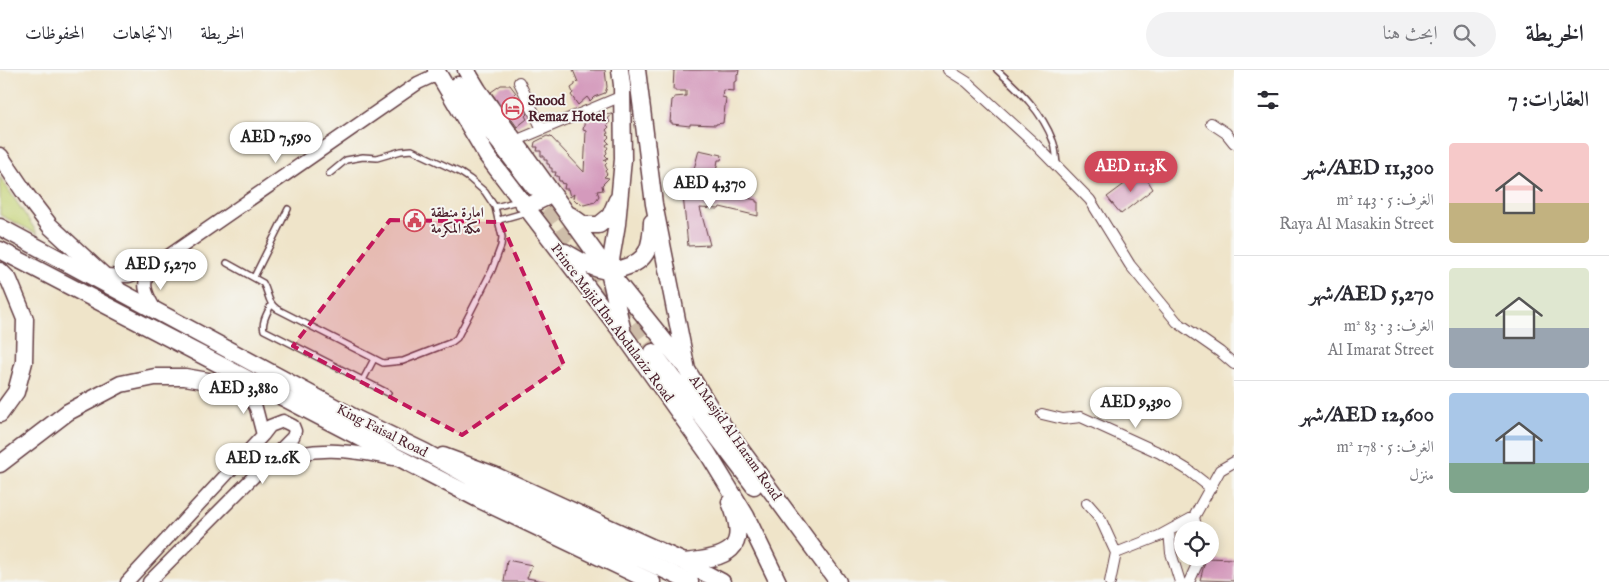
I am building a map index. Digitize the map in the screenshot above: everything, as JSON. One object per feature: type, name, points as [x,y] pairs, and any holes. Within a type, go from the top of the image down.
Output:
[{"type":"main road","points":[[466,70],[609,272],[687,370]]},
{"type":"main road","points":[[620,70],[622,159],[617,224],[609,272],[623,334]]},
{"type":"main road","name":"Al Masjid Al Haram Road","points":[[637,70],[654,204],[687,370],[711,409],[838,582]]},
{"type":"main road","points":[[438,72],[467,101],[534,187]]},
{"type":"main road","name":"Prince Majid Ibn Abdulaziz Road","points":[[438,72],[487,156],[623,334],[707,452],[746,516],[778,582]]},
{"type":"main road","points":[[0,156],[50,226],[123,294]]},
{"type":"main road","points":[[525,206],[553,194]]},
{"type":"main road","points":[[565,211],[584,225],[599,225],[610,216],[620,194]]},
{"type":"main road","points":[[557,247],[580,261],[609,272],[630,266],[643,257],[651,244],[654,204]]},
{"type":"main road","name":"King Faisal Road","points":[[0,227],[156,312],[492,489],[690,582]]},
{"type":"main road","name":"King Faisal Road","points":[[0,250],[403,461],[652,582]]},
{"type":"main road","points":[[0,271],[10,280],[25,320],[24,362],[16,392],[0,414]]},
{"type":"main road","points":[[654,352],[754,486],[833,582]]},
{"type":"main road","points":[[0,464],[68,412],[121,384],[156,377],[185,377],[270,392]]},
{"type":"main road","points":[[403,441],[494,475],[684,562],[722,582]]},
{"type":"main road","points":[[684,562],[709,560],[727,553],[735,544],[738,530],[734,511],[707,452]]},
{"type":"street","points":[[948,70],[968,82],[1036,145],[1090,200],[1130,265],[1177,322],[1234,364]]},
{"type":"street","points":[[104,275],[129,276],[151,268],[418,83],[438,72]]},
{"type":"street","points":[[519,82],[542,130]]},
{"type":"street","points":[[515,141],[622,96]]},
{"type":"street","points":[[1211,123],[1226,133],[1234,144]]},
{"type":"street","points":[[151,268],[147,274],[144,289],[156,312]]},
{"type":"street","points":[[244,387],[256,408],[263,435]]},
{"type":"street","points":[[1042,414],[1063,419],[1081,417],[1160,453],[1188,470],[1211,488]]},
{"type":"street","points":[[126,582],[270,426],[283,421],[293,426],[295,431],[293,437],[149,582]]},
{"type":"street","points":[[264,465],[286,456],[310,451],[335,450],[361,452],[403,461]]},
{"type":"street","points":[[1116,553],[1159,536],[1194,517],[1220,470],[1234,462]]},
{"type":"street","points":[[1087,503],[1100,518],[1116,553],[1110,582]]},
{"type":"street","points":[[1194,517],[1195,521]]},
{"type":"street","points":[[1169,531],[1171,553],[1180,582]]},
{"type":"street","points":[[1189,582],[1196,566]]},
{"type":"lane","points":[[997,70],[1024,95],[1039,115],[1053,141],[1058,167]]},
{"type":"lane","points":[[227,263],[263,283],[271,305],[383,363],[403,361],[457,338],[498,256],[502,237],[495,207],[485,192],[470,179],[412,150],[377,158],[363,157],[346,160],[329,174]]},
{"type":"lane","points":[[495,207],[525,206]]},
{"type":"lane","points":[[499,220],[525,206]]},
{"type":"lane","points":[[254,277],[288,209]]},
{"type":"lane","points":[[271,305],[264,322],[264,330],[388,393]]},
{"type":"lane","points":[[363,380],[374,359]]},
{"type":"highlighted area","points":[[390,220],[501,222],[564,365],[462,435],[293,346]]},
{"type":"green space","points":[[0,177],[38,234],[0,215]]},
{"type":"building","points":[[573,70],[605,70],[607,87],[605,93],[594,97],[590,101],[587,97],[578,105],[571,95],[573,93],[571,88],[578,82]]},
{"type":"building","points":[[674,70],[739,70],[737,81],[734,82],[734,91],[723,90],[722,97],[726,98],[723,123],[716,125],[690,124],[690,126],[672,124],[670,122],[672,100],[674,97],[686,96],[686,91],[673,90]]},
{"type":"building","name":"Snood Remaz Hotel","points":[[501,85],[510,85],[516,93],[514,95],[529,112],[525,116],[527,119],[517,127],[510,117],[506,120],[493,105],[498,102],[491,92]]},
{"type":"building","points":[[612,114],[608,119],[610,122],[606,130],[609,137],[606,140],[609,143],[606,145],[608,148],[605,155],[608,158],[604,160],[607,163],[605,171],[607,174],[604,177],[609,178],[602,185],[603,190],[597,191],[599,196],[595,202],[584,205],[578,203],[573,198],[574,194],[570,197],[568,189],[564,189],[565,184],[559,181],[558,176],[555,176],[556,172],[552,172],[552,168],[547,164],[547,160],[544,160],[544,156],[541,156],[541,151],[537,151],[538,147],[534,147],[535,142],[547,136],[551,137],[584,172],[586,131],[583,130],[585,120],[595,120],[595,115]]},
{"type":"building","points":[[699,150],[722,155],[721,160],[718,160],[716,172],[719,173],[718,177],[712,183],[693,179]]},
{"type":"building","points":[[1142,171],[1153,189],[1121,214],[1107,197]]},
{"type":"building","points":[[684,183],[756,200],[758,202],[758,216],[720,207],[719,209],[700,208],[710,245],[688,246],[682,185]]},
{"type":"building","points":[[1219,558],[1234,559],[1234,581],[1200,580],[1204,566],[1219,566]]},
{"type":"building","points":[[507,560],[532,565],[527,578],[549,582],[504,582]]},
{"type":"tunnel","points":[[534,188],[653,352]]},
{"type":"place","name":"Snood Remaz Hotel","points":[[512,109]]},
{"type":"place","name":"امارة منطقة مكة المكرمة","points":[[415,221]]}]
